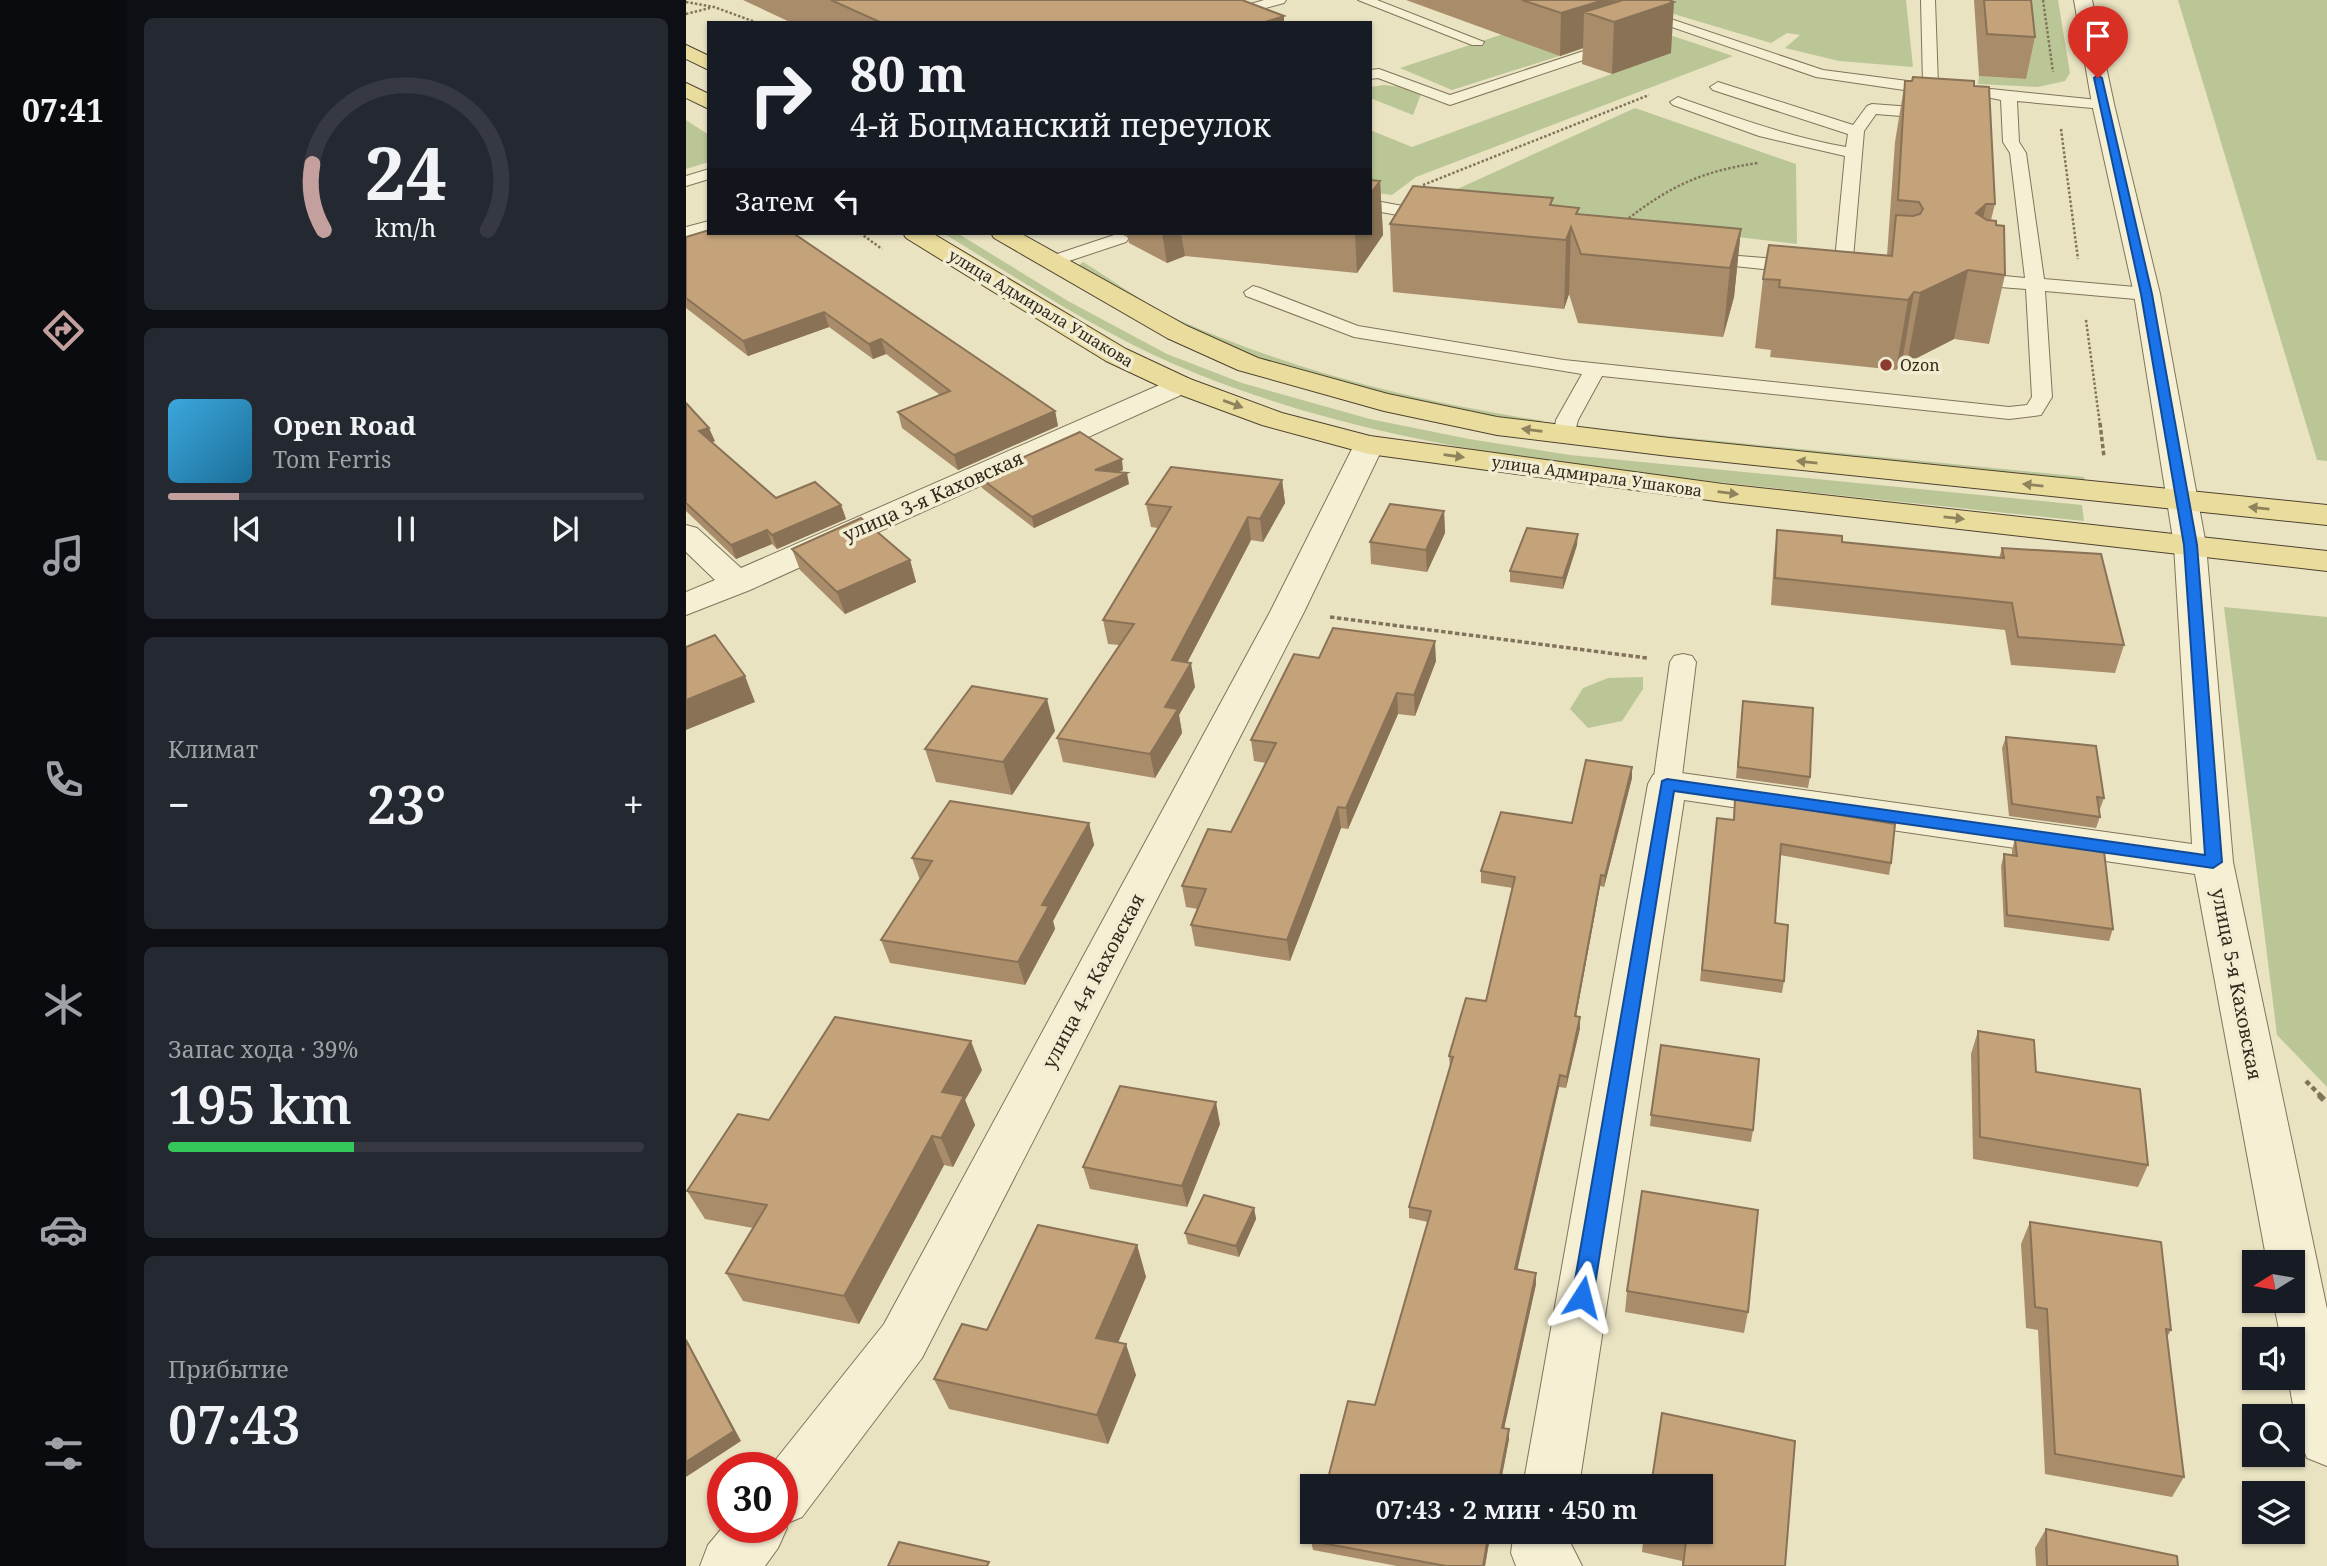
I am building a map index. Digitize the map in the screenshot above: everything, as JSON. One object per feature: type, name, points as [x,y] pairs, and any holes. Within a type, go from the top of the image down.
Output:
[{"type":"main road","points":[[686,51],[707,63]]},
{"type":"main road","points":[[686,89],[707,102]]},
{"type":"main road","name":"улица Адмирала Ушакова","points":[[918,235],[1116,355],[1180,385],[1272,419],[1369,445],[1723,493],[2327,561]]},
{"type":"main road","name":"улица Адмирала Ушакова","points":[[1007,235],[1177,332],[1248,364],[1384,402],[1497,426],[2327,515]]},
{"type":"street","name":"улица 5-я Каховская","points":[[2083,0],[2103,104],[2147,294],[2190,545],[2213,862],[2289,1250]]},
{"type":"street","points":[[686,235],[707,229]]},
{"type":"street","name":"улица 3-я Каховская","points":[[686,605],[1180,385]]},
{"type":"street","name":"улица 4-я Каховская","points":[[798,1476],[903,1341],[1287,612],[1369,445]]},
{"type":"street","points":[[686,535],[738,583]]},
{"type":"street","points":[[1553,1474],[1667,784],[2213,862]]},
{"type":"street","name":"улица 5-я Каховская","points":[[2302,1313],[2327,1439]]},
{"type":"street","points":[[729,1566],[747,1543]]},
{"type":"street","points":[[1541,1544],[1540,1553],[1553,1566]]},
{"type":"lane","points":[[1201,21],[1279,0]]},
{"type":"lane","points":[[1365,0],[1476,42]]},
{"type":"lane","points":[[1601,0],[1821,74],[1931,89],[2103,104]]},
{"type":"lane","points":[[1927,0],[1931,89]]},
{"type":"lane","points":[[1651,33],[1676,25]]},
{"type":"lane","points":[[1372,74],[1378,73],[1450,100],[1626,41]]},
{"type":"lane","points":[[1718,87],[1856,131]]},
{"type":"lane","points":[[1253,292],[1354,331],[1564,366],[1996,412],[2034,411],[2042,397],[2035,285],[2018,153],[2001,118],[2009,96]]},
{"type":"lane","points":[[1678,102],[1768,136],[1807,146],[1854,153]]},
{"type":"lane","points":[[1830,269],[1854,153],[1856,131],[1872,109],[1954,115]]},
{"type":"lane","points":[[686,181],[707,175]]},
{"type":"lane","points":[[1372,205],[1452,220]]},
{"type":"lane","points":[[1054,261],[1120,238]]},
{"type":"lane","points":[[1686,257],[1866,272]]},
{"type":"lane","points":[[1974,279],[2147,294]]},
{"type":"lane","points":[[1565,434],[1567,420],[1596,368]]},
{"type":"lane","points":[[1667,784],[1683,662]]},
{"type":"path","points":[[686,2],[714,7],[752,21]]},
{"type":"path","points":[[686,13],[714,7]]},
{"type":"path","points":[[1391,208],[1429,181],[1655,93]]},
{"type":"path","points":[[1622,223],[1679,181],[1729,166],[1769,161]]},
{"type":"path","points":[[1287,612],[1683,662]]},
{"type":"green space","points":[[1640,0],[1906,0],[1913,67],[1839,61],[1785,48],[1800,35],[1787,33],[1771,43],[1667,12]]},
{"type":"green space","points":[[2019,0],[2058,0],[2070,73],[2065,81],[2038,87],[1978,84],[1979,76],[2026,79]]},
{"type":"green space","points":[[2178,0],[2327,0],[2327,461],[2317,460]]},
{"type":"green space","points":[[1537,23],[1657,25],[1452,90],[1400,68]]},
{"type":"green space","points":[[1664,33],[1733,56],[1416,177],[1392,195],[1372,192],[1372,131],[1412,147],[1669,53]]},
{"type":"green space","points":[[1372,87],[1403,87],[1421,94],[1413,115],[1372,99]]},
{"type":"green space","points":[[1635,108],[1796,164],[1797,244],[1431,201]]},
{"type":"green space","points":[[686,120],[707,134],[707,163],[686,169]]},
{"type":"green space","points":[[946,235],[960,235],[1068,301],[1167,354],[1242,383],[1370,419],[1469,439],[1570,455],[2082,505],[2084,521],[1579,466],[1387,432],[1324,416],[1200,375],[1133,345],[1068,310]]},
{"type":"green space","points":[[1083,262],[1167,314],[1268,355],[1358,383],[1404,394],[1544,421],[1529,424],[1438,407],[1348,386],[1259,360],[1174,324],[1077,267]]},
{"type":"green space","points":[[1598,429],[2084,477],[2085,482],[1607,434]]},
{"type":"green space","points":[[2224,607],[2327,617],[2327,1087],[2277,1035]]},
{"type":"green space","points":[[1643,677],[1643,689],[1622,721],[1588,728],[1570,709],[1583,688],[1608,678]]},
{"type":"building","points":[[831,0],[1242,0],[1284,16],[1268,21],[878,21]]},
{"type":"building","points":[[1522,0],[1604,0],[1561,13]]},
{"type":"building","points":[[1623,0],[1674,2],[1614,22],[1584,12]]},
{"type":"building","points":[[1984,0],[2031,0],[2035,37],[1987,34]]},
{"type":"building","points":[[1913,77],[1974,81],[1974,86],[1989,87],[1995,204],[1986,204],[1976,213],[1987,220],[1996,221],[1996,225],[2004,226],[2005,275],[1968,270],[1920,293],[1914,292],[1908,300],[1779,287],[1780,280],[1763,279],[1769,245],[1892,256],[1896,215],[1913,216],[1920,214],[1923,209],[1919,202],[1898,200],[1905,81],[1912,81]]},
{"type":"building","points":[[1372,180],[1380,181],[1372,191]]},
{"type":"building","points":[[1413,186],[1553,198],[1550,205],[1579,208],[1576,214],[1741,229],[1730,268],[1581,254],[1571,227],[1566,240],[1390,224]]},
{"type":"building","points":[[707,231],[707,235],[796,235],[1055,411],[954,455],[898,412],[950,391],[881,339],[869,344],[824,312],[743,341],[686,298],[686,237]]},
{"type":"building","points":[[686,403],[709,428],[699,431],[776,498],[815,482],[841,505],[772,535],[767,530],[731,545],[686,503]]},
{"type":"building","points":[[1080,432],[1122,459],[1095,470],[1127,473],[1032,517],[979,477]]},
{"type":"building","points":[[1171,467],[1282,480],[1260,519],[1248,517],[1172,660],[1191,663],[1165,707],[1178,709],[1150,754],[1057,738],[1134,624],[1103,620],[1171,507],[1146,504]]},
{"type":"building","points":[[1390,504],[1444,511],[1426,550],[1370,542]]},
{"type":"building","points":[[861,518],[910,560],[837,592],[792,549]]},
{"type":"building","points":[[1527,528],[1578,534],[1563,578],[1510,571]]},
{"type":"building","points":[[1777,530],[1842,536],[1842,542],[2004,558],[2002,548],[2101,554],[2124,645],[2018,637],[2012,603],[1775,578]]},
{"type":"building","points":[[1333,628],[1435,641],[1414,695],[1397,693],[1346,808],[1338,807],[1287,940],[1191,925],[1206,889],[1182,886],[1208,829],[1231,832],[1276,743],[1251,740],[1294,654],[1319,658]]},
{"type":"building","points":[[715,635],[745,676],[686,700],[686,647]]},
{"type":"building","points":[[972,686],[1047,699],[1003,762],[925,749]]},
{"type":"building","points":[[1743,701],[1813,708],[1810,777],[1738,767]]},
{"type":"building","points":[[2006,737],[2096,746],[2104,798],[2097,797],[2100,817],[2012,804]]},
{"type":"building","points":[[1586,760],[1632,767],[1605,876],[1601,875],[1575,1016],[1580,1017],[1567,1077],[1560,1075],[1515,1269],[1536,1273],[1502,1428],[1509,1429],[1500,1474],[1329,1474],[1348,1401],[1375,1405],[1431,1211],[1409,1207],[1453,1057],[1449,1056],[1466,998],[1486,1001],[1515,877],[1481,871],[1501,812],[1572,823]]},
{"type":"building","points":[[1735,798],[1895,824],[1891,863],[1781,844],[1775,923],[1788,925],[1784,981],[1702,970],[1717,818],[1734,820]]},
{"type":"building","points":[[950,801],[1089,823],[1042,905],[1049,906],[1018,962],[881,940],[932,861],[912,858]]},
{"type":"building","points":[[2015,839],[2104,851],[2113,929],[2007,915],[2004,854],[2017,856]]},
{"type":"building","points":[[835,1017],[971,1041],[942,1092],[964,1096],[941,1138],[932,1136],[844,1296],[726,1273],[767,1205],[687,1191],[738,1114],[769,1120]]},
{"type":"building","points":[[1978,1031],[2034,1040],[2036,1072],[2140,1089],[2148,1165],[1980,1137]]},
{"type":"building","points":[[1661,1045],[1759,1059],[1753,1130],[1651,1115]]},
{"type":"building","points":[[1120,1086],[1216,1102],[1182,1186],[1083,1167]]},
{"type":"building","points":[[1642,1191],[1758,1210],[1748,1312],[1627,1291]]},
{"type":"building","points":[[1204,1195],[1254,1208],[1236,1246],[1185,1233]]},
{"type":"building","points":[[2030,1222],[2161,1242],[2171,1330],[2166,1329],[2184,1477],[2055,1454],[2047,1309],[2035,1307]]},
{"type":"building","points":[[1038,1225],[1137,1245],[1096,1338],[1126,1344],[1097,1415],[934,1379],[962,1324],[987,1330]]},
{"type":"building","points":[[686,1340],[734,1431],[686,1462]]},
{"type":"building","points":[[1662,1413],[1795,1441],[1785,1566],[1683,1566],[1686,1544],[1713,1544],[1713,1474],[1653,1474]]},
{"type":"building","points":[[2046,1529],[2177,1556],[2178,1566],[2047,1566]]},
{"type":"building","points":[[899,1542],[989,1562],[987,1566],[888,1566]]},
{"type":"building","points":[[1327,1544],[1487,1544],[1483,1566],[1446,1566]]},
{"type":"place","name":"Ozon","points":[[1886,365]]},
{"type":"route","points":[[1582,1297],[1667,784],[2213,862],[2190,545],[2147,294],[2098,78]]}]
